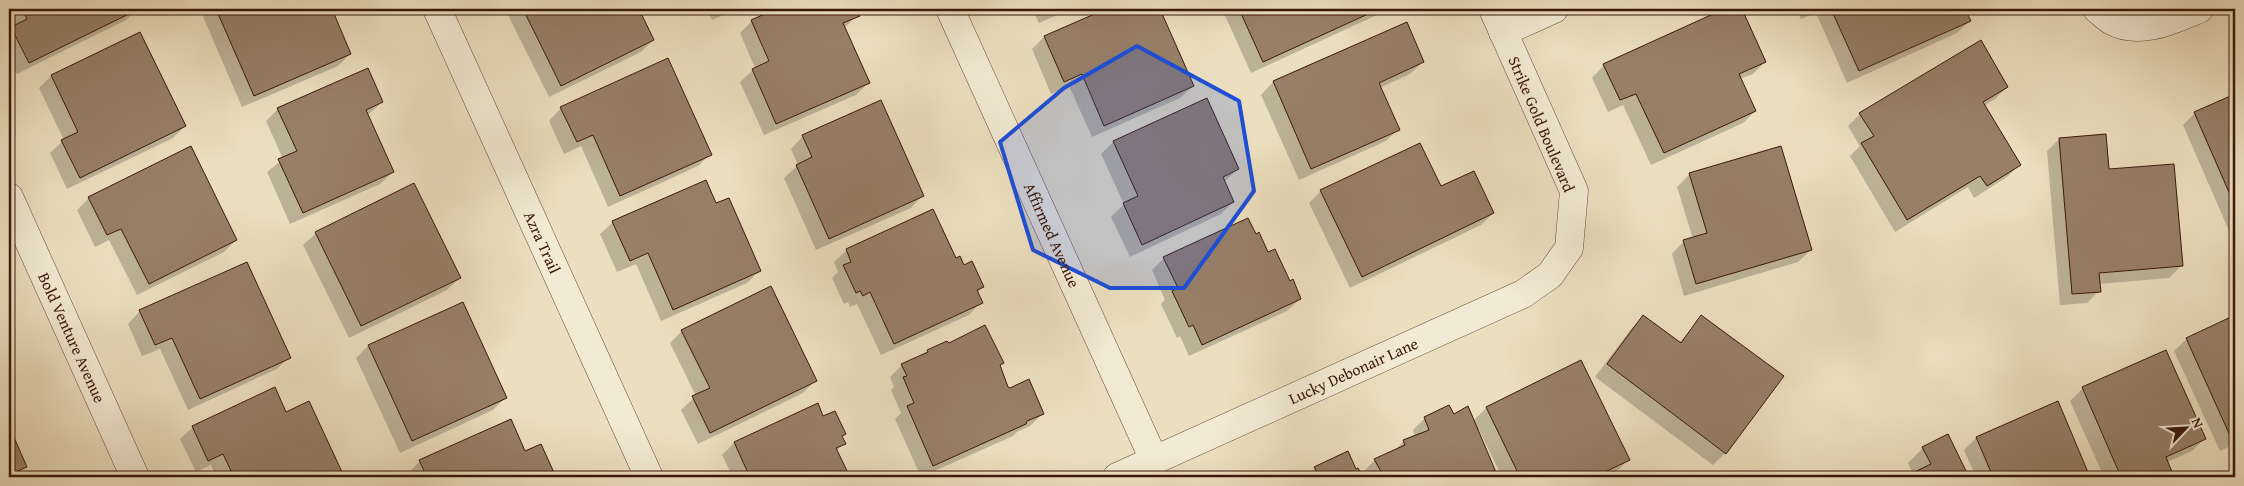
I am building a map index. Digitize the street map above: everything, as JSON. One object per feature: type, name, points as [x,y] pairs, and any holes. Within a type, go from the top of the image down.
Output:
[{"type":"street","name":"Azra Trail","points":[[437,9],[649,477]]},
{"type":"street","name":"Affirmed Avenue","points":[[950,9],[1154,460]]},
{"type":"street","points":[[1498,20],[1554,9]]},
{"type":"street","points":[[2104,15],[2128,25],[2153,25],[2173,20],[2199,9]]},
{"type":"street","name":"Strike Gold Boulevard","points":[[1498,20],[1574,191],[1571,242]]},
{"type":"street","name":"Bold Venture Avenue","points":[[9,197],[135,477]]},
{"type":"street","name":"Lucky Debonair Lane","points":[[1117,477],[1523,294],[1550,275],[1561,262],[1571,242]]},
{"type":"highlighted area","points":[[1137,46],[1239,101],[1254,191],[1184,288],[1110,288],[1033,250],[1000,142],[1064,88]]},
{"type":"building","points":[[22,9],[139,9],[29,63],[11,27],[27,19]]},
{"type":"building","points":[[216,9],[332,9],[351,54],[254,96]]},
{"type":"building","points":[[523,9],[639,9],[654,40],[561,86]]},
{"type":"building","points":[[776,9],[857,9],[860,16],[843,23],[870,83],[776,124],[752,69],[769,61],[751,20]]},
{"type":"building","points":[[1106,9],[1160,9],[1194,86],[1104,126],[1082,74],[1064,82],[1044,36]]},
{"type":"building","points":[[1239,9],[1379,9],[1263,62]]},
{"type":"building","points":[[1724,9],[1742,9],[1766,62],[1739,74],[1756,111],[1664,153],[1636,94],[1620,100],[1603,64]]},
{"type":"building","points":[[1831,9],[1965,9],[1971,21],[1859,71]]},
{"type":"building","points":[[1407,22],[1424,62],[1379,83],[1400,130],[1311,169],[1273,81]]},
{"type":"building","points":[[140,32],[186,126],[80,178],[61,140],[78,132],[51,75]]},
{"type":"building","points":[[1981,40],[2008,87],[1983,102],[2021,165],[1987,186],[1980,176],[1907,220],[1861,143],[1874,136],[1859,113]]},
{"type":"building","points":[[668,58],[712,155],[620,196],[593,135],[577,142],[560,107]]},
{"type":"building","points":[[368,68],[383,102],[366,110],[394,172],[303,213],[278,159],[297,151],[277,108]]},
{"type":"building","points":[[2235,94],[2235,206],[2194,112]]},
{"type":"building","points":[[1207,98],[1239,169],[1223,177],[1234,202],[1142,245],[1123,203],[1138,196],[1113,141]]},
{"type":"building","points":[[881,100],[924,196],[829,239],[796,165],[812,157],[802,135]]},
{"type":"building","points":[[2106,134],[2109,169],[2174,164],[2183,266],[2099,273],[2101,292],[2072,294],[2059,138]]},
{"type":"building","points":[[1420,143],[1441,186],[1474,171],[1494,213],[1362,277],[1320,190]]},
{"type":"building","points":[[191,146],[237,240],[149,284],[121,229],[107,235],[88,197]]},
{"type":"building","points":[[1781,146],[1812,250],[1696,284],[1683,240],[1707,233],[1689,173]]},
{"type":"building","points":[[706,180],[716,203],[729,198],[761,271],[673,310],[648,253],[630,261],[612,221]]},
{"type":"building","points":[[414,183],[461,278],[361,326],[315,232]]},
{"type":"building","points":[[933,209],[956,258],[960,256],[964,265],[972,261],[984,287],[977,290],[983,303],[894,344],[870,292],[863,296],[860,291],[856,293],[843,265],[851,262],[846,249]]},
{"type":"building","points":[[1248,218],[1256,234],[1259,232],[1268,252],[1275,249],[1290,281],[1293,279],[1301,299],[1202,345],[1193,325],[1189,327],[1172,291],[1178,288],[1163,257]]},
{"type":"building","points":[[247,262],[291,358],[200,399],[172,338],[155,345],[139,310]]},
{"type":"building","points":[[771,286],[817,381],[710,433],[692,396],[710,388],[681,330]]},
{"type":"building","points":[[463,302],[507,398],[412,441],[368,345]]},
{"type":"building","points":[[1643,315],[1681,343],[1701,315],[1784,376],[1726,454],[1607,364]]},
{"type":"building","points":[[2235,315],[2235,438],[2232,440],[2186,338]]},
{"type":"building","points":[[985,325],[1004,363],[1000,365],[1008,387],[1010,388],[1029,379],[1044,414],[933,466],[907,406],[914,403],[903,377],[907,376],[901,364],[928,352],[927,350],[947,341],[949,343]]},
{"type":"building","points":[[2166,350],[2206,439],[2166,457],[2174,477],[2121,477],[2082,387]]},
{"type":"building","points":[[1581,360],[1630,460],[1594,477],[1520,477],[1486,407]]},
{"type":"building","points":[[275,387],[286,412],[309,401],[342,472],[331,477],[234,477],[223,454],[208,461],[192,426]]},
{"type":"building","points":[[2058,401],[2090,477],[1993,477],[1976,437]]},
{"type":"building","points":[[818,403],[823,416],[835,411],[846,434],[842,436],[846,444],[836,448],[850,477],[745,477],[744,475],[748,473],[734,442]]},
{"type":"building","points":[[1449,405],[1454,414],[1468,406],[1498,477],[1384,477],[1374,459],[1405,445],[1403,440],[1429,430],[1424,417]]},
{"type":"building","points":[[511,419],[525,451],[541,444],[556,477],[427,477],[419,460]]},
{"type":"building","points":[[9,426],[27,467],[9,475]]},
{"type":"building","points":[[1948,434],[1969,477],[1904,477],[1931,464],[1922,447]]},
{"type":"building","points":[[1348,451],[1356,469],[1358,468],[1363,477],[1320,477],[1314,467]]}]
